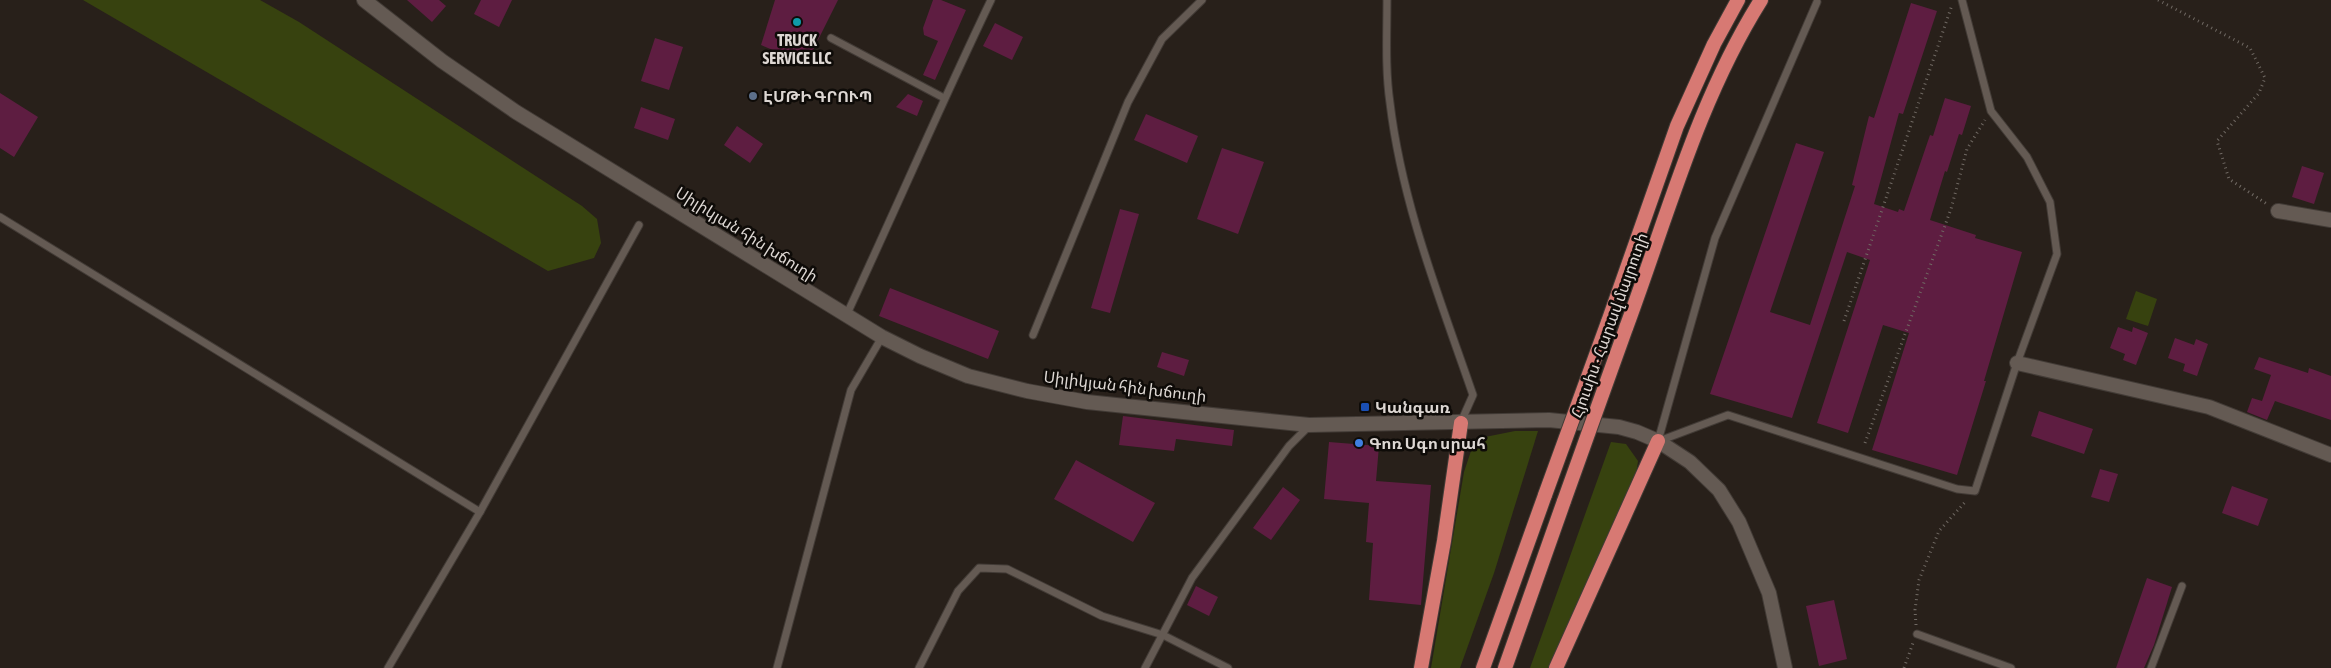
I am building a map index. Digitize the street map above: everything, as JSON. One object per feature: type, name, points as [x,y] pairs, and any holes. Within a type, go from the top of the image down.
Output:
[{"type":"highway","name":"Հյուսիս - Հարավ մայրուղի","points":[[1483,668],[1677,126],[1714,44],[1738,0]]},
{"type":"highway","name":"Հյուսիս - Հարավ մայրուղի","points":[[1505,668],[1696,133],[1744,29],[1761,0]]},
{"type":"highway","points":[[1618,290],[1638,296]]},
{"type":"highway","points":[[1422,668],[1444,541],[1461,423]]},
{"type":"highway","points":[[1556,668],[1658,442]]},
{"type":"street","name":"Սիլիկյան հին խճուղի","points":[[364,0],[442,61],[516,112],[846,316],[920,356],[968,376],[1027,391],[1087,402],[1310,425],[1548,420],[1610,426],[1637,432],[1658,442],[1690,462],[1719,490],[1739,522],[1769,593],[1785,668]]},
{"type":"street","points":[[2278,211],[2331,220]]},
{"type":"street","points":[[2017,363],[2209,407],[2331,455]]},
{"type":"lane","points":[[846,316],[911,177],[944,98],[991,0]]},
{"type":"lane","points":[[1033,335],[1128,102],[1162,39],[1202,0]]},
{"type":"lane","points":[[1386,0],[1389,102],[1406,190],[1426,260],[1473,395],[1461,423]]},
{"type":"lane","points":[[1658,442],[1728,415],[1957,489],[1975,491],[2017,363],[2057,254],[2050,202],[2027,157],[1991,111],[1962,0]]},
{"type":"lane","points":[[1658,442],[1715,238],[1817,2]]},
{"type":"lane","points":[[831,38],[944,98]]},
{"type":"lane","points":[[0,217],[480,512]]},
{"type":"lane","points":[[388,668],[480,512],[639,226]]},
{"type":"lane","points":[[777,668],[851,390],[882,337]]},
{"type":"lane","points":[[1145,668],[1192,578],[1289,446],[1310,425]]},
{"type":"lane","points":[[919,668],[958,591],[979,568],[1007,569],[1102,616],[1163,635],[1228,668]]},
{"type":"lane","points":[[2151,668],[2182,586]]},
{"type":"lane","points":[[1917,634],[2011,668]]},
{"type":"path","points":[[1844,321],[1954,0]]},
{"type":"path","points":[[2158,0],[2250,48],[2265,78],[2258,93],[2217,141],[2229,179],[2278,211]]},
{"type":"path","points":[[1865,443],[1951,209],[1967,149],[1991,111]]},
{"type":"path","points":[[1904,668],[1917,634],[1915,610],[1919,580],[1939,531],[1975,491]]},
{"type":"green space","points":[[83,0],[260,0],[299,22],[582,206],[597,219],[601,243],[594,258],[548,271]]},
{"type":"green space","points":[[2136,291],[2157,299],[2148,326],[2126,319]]},
{"type":"green space","points":[[1515,431],[1538,431],[1494,573],[1460,668],[1431,668],[1464,472],[1475,439]]},
{"type":"green space","points":[[1611,442],[1626,444],[1638,461],[1636,474],[1550,668],[1530,668]]},
{"type":"building","points":[[407,0],[439,0],[446,6],[432,22]]},
{"type":"building","points":[[481,0],[512,0],[499,27],[474,14]]},
{"type":"building","name":"TRUCK SERVICE LLC","points":[[775,0],[838,0],[806,64],[761,45]]},
{"type":"building","points":[[933,0],[941,0],[966,10],[935,80],[923,75],[938,41],[924,35],[923,28]]},
{"type":"building","points":[[1911,3],[1937,11],[1903,114],[1899,113],[1874,204],[1898,212],[1899,209],[1904,211],[1930,135],[1933,136],[1945,98],[1971,106],[1962,135],[1959,134],[1947,172],[1945,171],[1930,220],[1976,235],[1975,238],[2022,252],[1984,381],[1986,381],[1957,475],[1872,450],[1909,333],[1883,325],[1848,433],[1817,423],[1870,260],[1847,252],[1792,418],[1710,394],[1796,143],[1824,152],[1770,312],[1810,325],[1855,186],[1852,185],[1869,116],[1874,118]]},
{"type":"building","points":[[995,23],[1023,37],[1012,60],[983,46]]},
{"type":"building","points":[[655,38],[683,47],[669,90],[641,81]]},
{"type":"building","points":[[0,93],[38,117],[14,157],[0,148]]},
{"type":"building","points":[[908,94],[923,101],[917,116],[896,107]]},
{"type":"building","points":[[641,107],[675,119],[668,140],[634,128]]},
{"type":"building","points":[[1146,114],[1198,136],[1187,163],[1134,140]]},
{"type":"building","points":[[737,126],[763,144],[750,163],[724,145]]},
{"type":"building","points":[[1222,148],[1264,162],[1238,234],[1197,219]]},
{"type":"building","points":[[2302,166],[2324,173],[2314,204],[2292,197]]},
{"type":"building","points":[[1120,209],[1139,214],[1110,313],[1091,308]]},
{"type":"building","points":[[890,288],[999,331],[988,359],[879,316]]},
{"type":"building","points":[[2118,327],[2132,332],[2133,327],[2148,333],[2136,365],[2123,360],[2125,354],[2110,348]]},
{"type":"building","points":[[2175,338],[2194,345],[2196,339],[2208,344],[2197,376],[2183,371],[2185,364],[2168,358]]},
{"type":"building","points":[[1162,352],[1189,360],[1184,376],[1157,367]]},
{"type":"building","points":[[2259,357],[2308,373],[2309,368],[2331,376],[2331,420],[2275,401],[2267,420],[2247,412],[2252,398],[2262,401],[2271,375],[2254,369]]},
{"type":"building","points":[[2039,411],[2093,429],[2084,454],[2031,436]]},
{"type":"building","points":[[1123,416],[1234,430],[1232,446],[1176,439],[1174,451],[1119,445]]},
{"type":"building","points":[[1329,442],[1379,446],[1376,481],[1431,485],[1421,605],[1369,600],[1373,543],[1366,542],[1369,503],[1324,499]]},
{"type":"building","points":[[1076,460],[1155,503],[1133,542],[1054,499]]},
{"type":"building","points":[[2100,469],[2118,474],[2109,502],[2091,497]]},
{"type":"building","points":[[2232,486],[2268,499],[2258,526],[2222,513]]},
{"type":"building","points":[[1283,487],[1300,500],[1271,540],[1253,528]]},
{"type":"building","points":[[2147,578],[2172,587],[2154,645],[2144,668],[2116,668]]},
{"type":"building","points":[[1196,586],[1218,597],[1209,616],[1187,605]]},
{"type":"building","points":[[1834,600],[1847,659],[1819,666],[1806,606]]},
{"type":"place","name":"TRUCK SERVICE LLC","points":[[797,22]]},
{"type":"place","name":"ԷՄԹԻ ԳՐՈՒՊ","points":[[753,96]]},
{"type":"place","name":"Կանգառ","points":[[1365,407]]},
{"type":"place","name":"Գոռ Սգո սրահ","points":[[1359,443]]}]
